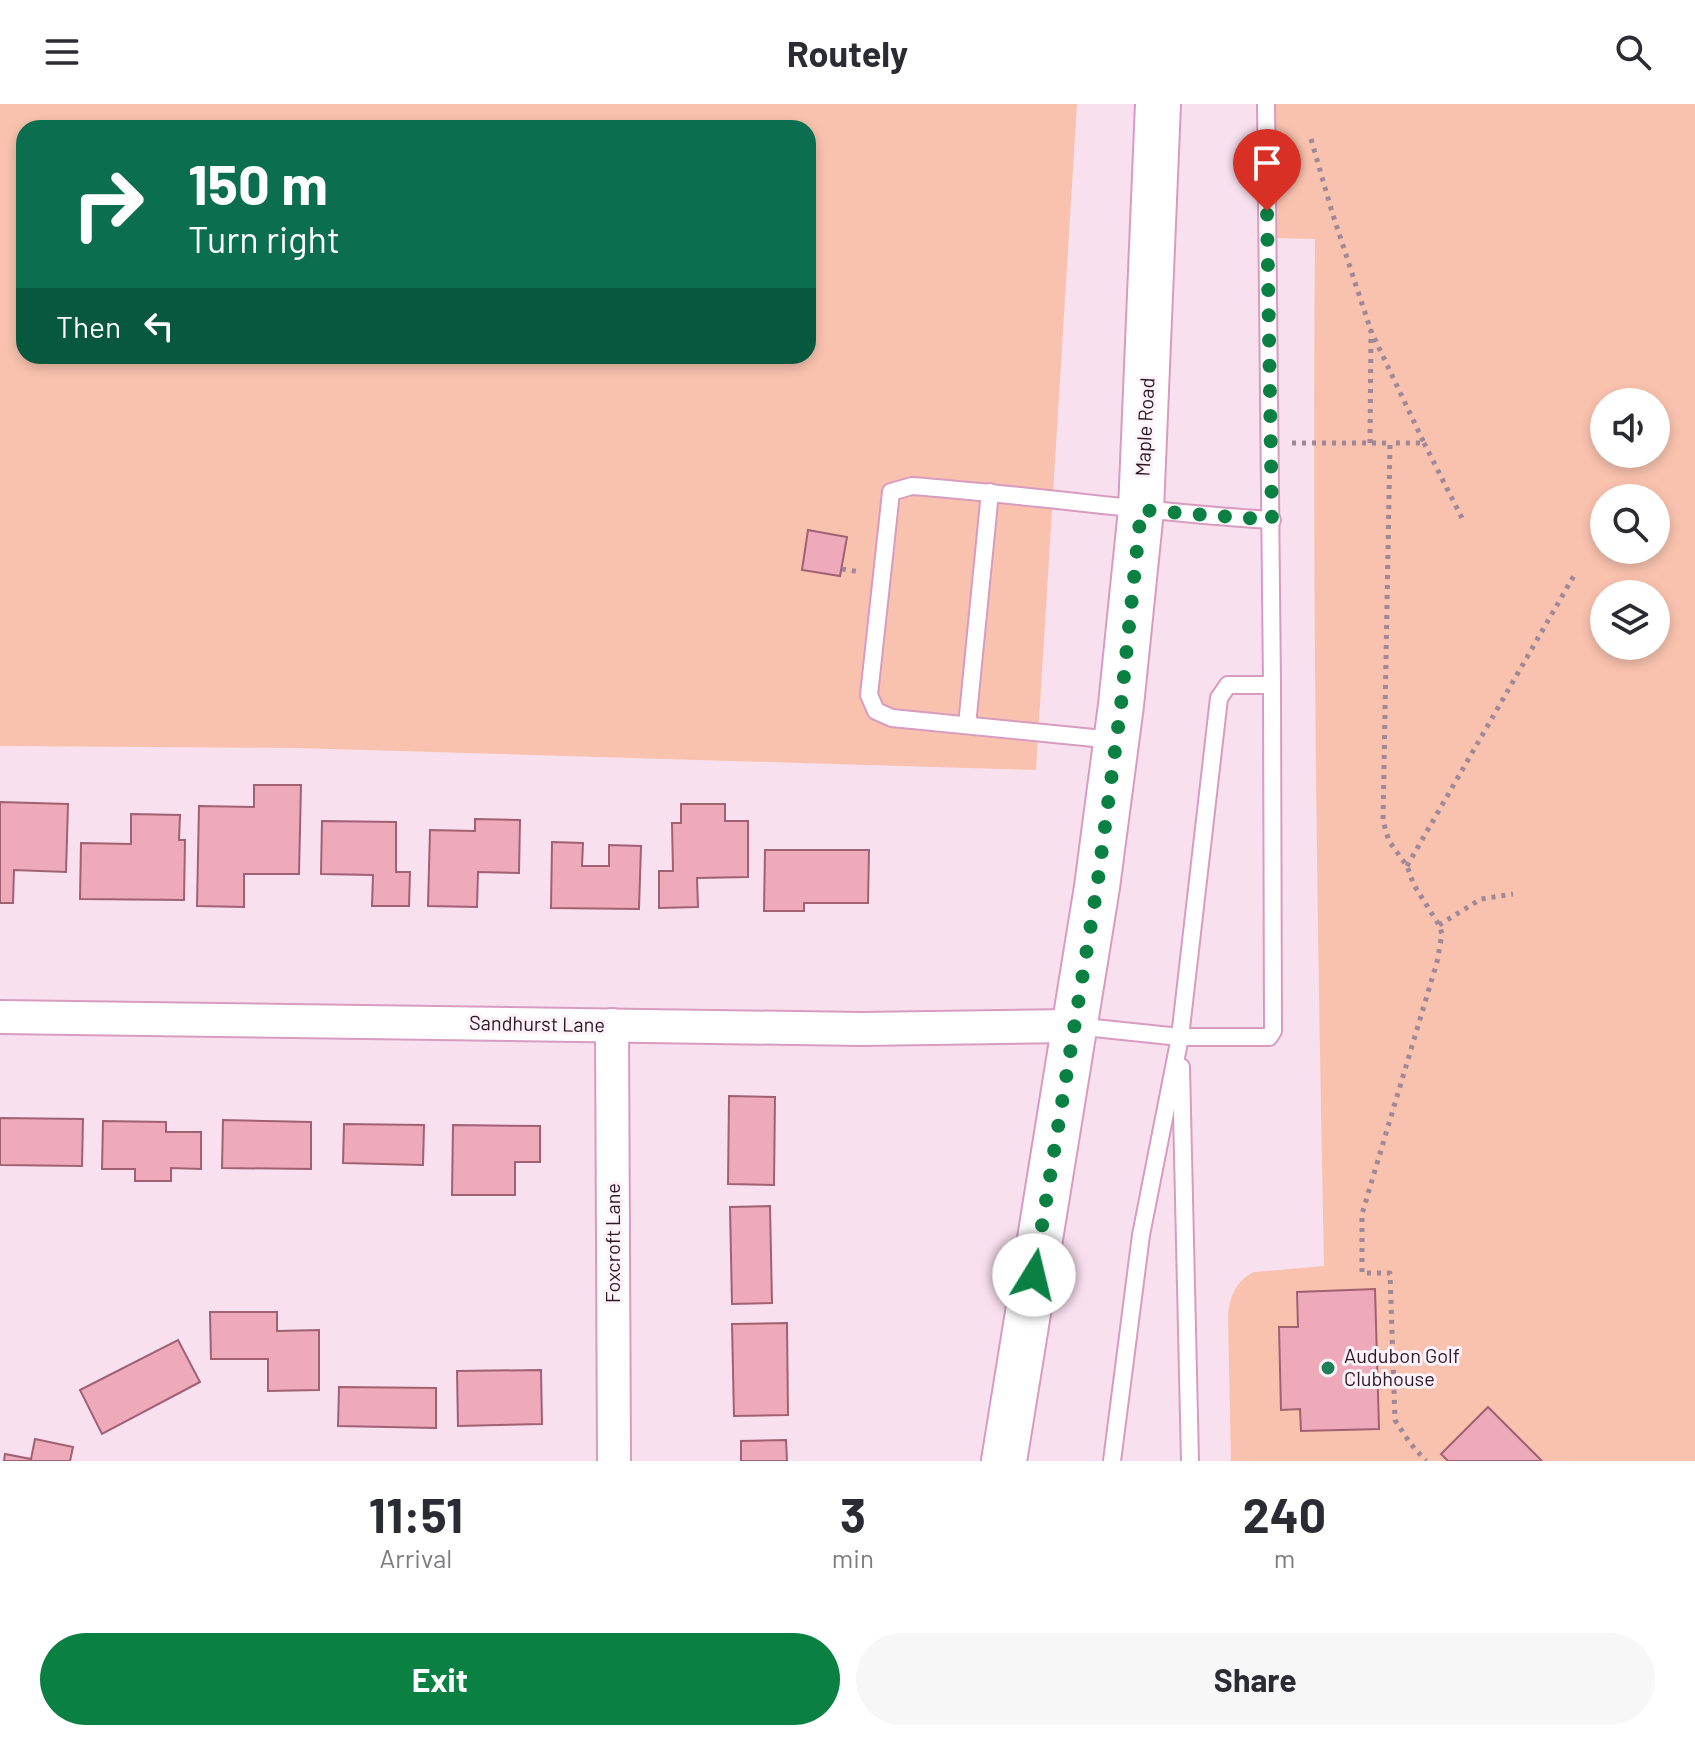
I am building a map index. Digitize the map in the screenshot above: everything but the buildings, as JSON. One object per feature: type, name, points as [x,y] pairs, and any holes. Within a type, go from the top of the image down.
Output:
[{"type":"main road","name":"Maple Road","points":[[1004,1461],[1097,887],[1117,741],[1141,510],[1158,104]]},
{"type":"street","name":"Sandhurst Lane","points":[[0,1017],[848,1029],[1073,1026]]},
{"type":"street","name":"Foxcroft Lane","points":[[612,1025],[614,1461]]},
{"type":"lane","points":[[1073,1026],[1180,1037],[1269,1037],[1273,1031],[1272,520],[1266,104]]},
{"type":"lane","points":[[1117,741],[892,718],[876,711],[869,695],[885,523],[891,492],[912,486],[1272,520]]},
{"type":"lane","points":[[967,725],[990,492]]},
{"type":"lane","points":[[1112,1461],[1141,1235],[1180,1037],[1219,698],[1228,685],[1272,685]]},
{"type":"lane","points":[[1180,1037],[1190,1461]]},
{"type":"path","points":[[1311,139],[1371,331],[1464,522]]},
{"type":"path","points":[[1370,443],[1371,331]]},
{"type":"path","points":[[1271,443],[1424,443]]},
{"type":"path","points":[[1390,443],[1383,821],[1389,841],[1407,866],[1414,885],[1442,934],[1437,962],[1362,1214],[1362,1273],[1390,1273],[1395,1420],[1426,1461]]},
{"type":"path","points":[[1407,866],[1576,572]]},
{"type":"path","points":[[1439,925],[1481,899],[1513,894]]},
{"type":"shaded area","points":[[0,104],[1077,104],[1036,770],[296,748],[0,746]]},
{"type":"shaded area","points":[[1275,104],[1695,104],[1695,1461],[1231,1461],[1228,1318],[1234,1291],[1242,1280],[1254,1272],[1324,1266],[1316,752],[1315,239],[1275,238]]},
{"type":"place","name":"Audubon Golf Clubhouse","points":[[1328,1368]]},
{"type":"route","points":[[1034,1275],[1097,887],[1121,705],[1141,510],[1272,520],[1267,211]]}]
